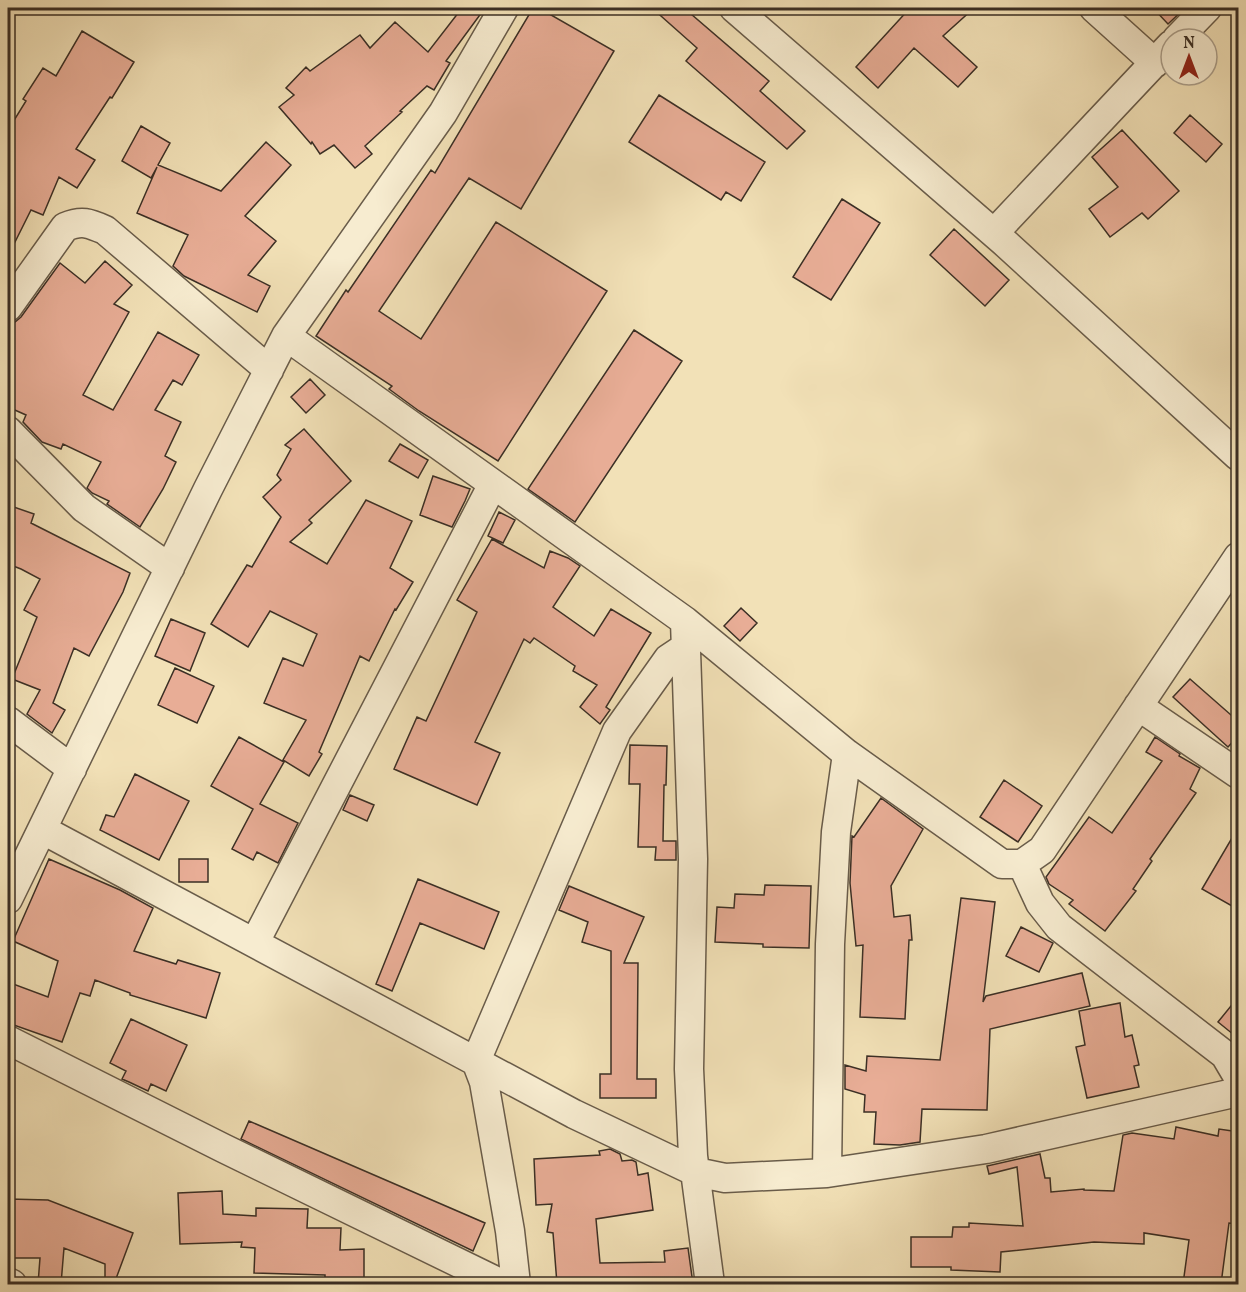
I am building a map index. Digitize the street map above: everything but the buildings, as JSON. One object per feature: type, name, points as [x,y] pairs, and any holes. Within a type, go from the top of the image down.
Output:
[{"type":"street","points":[[8,899],[286,336],[443,113],[504,8]]},
{"type":"street","points":[[734,8],[994,233],[1239,456]]},
{"type":"street","points":[[1094,8],[1159,51]]},
{"type":"street","points":[[1189,27],[1207,8]]},
{"type":"street","points":[[994,233],[1159,58]]},
{"type":"street","points":[[8,307],[65,227],[76,222],[89,223],[105,230],[269,370]]},
{"type":"street","points":[[286,336],[493,484],[686,634],[1002,864],[1022,864],[1042,850],[1239,557]]},
{"type":"street","points":[[8,431],[84,508],[170,568]]},
{"type":"street","points":[[255,942],[493,484]]},
{"type":"street","points":[[516,1284],[510,1231],[484,1082],[476,1061],[617,731],[686,634]]},
{"type":"street","points":[[686,634],[693,859],[689,1069],[693,1156],[710,1284]]},
{"type":"street","points":[[1138,706],[1239,774]]},
{"type":"street","points":[[8,721],[72,769]]},
{"type":"street","points":[[827,1173],[830,944],[836,831],[848,754]]},
{"type":"street","points":[[42,830],[574,1114],[696,1172],[725,1178],[827,1173],[986,1149],[1239,1092]]},
{"type":"street","points":[[1022,864],[1040,903],[1059,927],[1225,1055],[1239,1077]]},
{"type":"street","points":[[8,1040],[244,1159],[502,1284]]},
{"type":"street","points":[[8,1282],[12,1284]]}]
